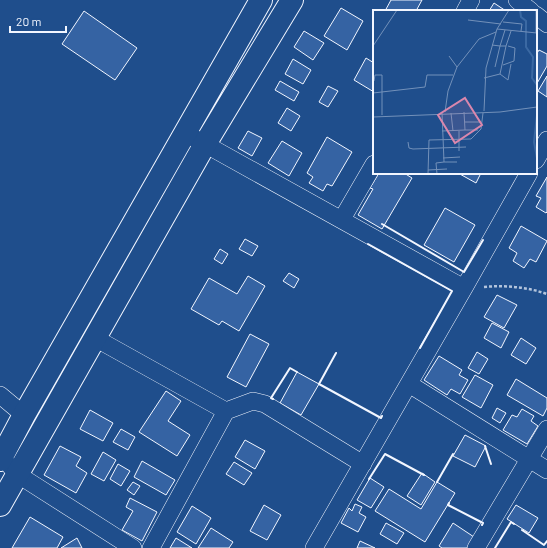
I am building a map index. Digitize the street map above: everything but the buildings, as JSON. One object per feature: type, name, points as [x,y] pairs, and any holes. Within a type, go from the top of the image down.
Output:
[{"type":"main road","points":[[1,459],[24,415],[261,0]]},
{"type":"main road","points":[[0,505],[205,144],[292,0]]},
{"type":"street","points":[[466,10],[471,0]]},
{"type":"street","points":[[517,0],[530,10]]},
{"type":"street","points":[[537,16],[547,24]]},
{"type":"street","points":[[185,133],[464,288]]},
{"type":"street","points":[[537,158],[547,140]]},
{"type":"street","points":[[342,219],[373,166]]},
{"type":"street","points":[[314,548],[528,174]]},
{"type":"street","points":[[95,338],[226,411]]},
{"type":"street","points":[[409,384],[547,470]]},
{"type":"street","points":[[0,395],[24,415]]},
{"type":"street","points":[[152,548],[226,411],[253,401],[265,404],[363,464]]},
{"type":"street","points":[[476,548],[547,429]]},
{"type":"street","points":[[1,459],[18,474],[133,548]]},
{"type":"path","points":[[464,288],[500,286],[533,289],[547,294]]},
{"type":"wall","points":[[382,224],[464,272],[483,240]]},
{"type":"wall","points":[[368,244],[452,291],[420,348]]},
{"type":"wall","points":[[336,353],[319,384],[381,418],[382,416]]},
{"type":"wall","points":[[273,399],[271,398],[290,368],[297,372]]},
{"type":"wall","points":[[485,446],[491,464]]},
{"type":"wall","points":[[369,479],[385,454],[424,475]]},
{"type":"wall","points":[[437,482],[453,454]]},
{"type":"wall","points":[[449,503],[448,505],[483,523],[482,525]]},
{"type":"wall","points":[[495,548],[511,522],[514,524]]},
{"type":"wall","points":[[522,530],[544,545],[547,541]]}]
